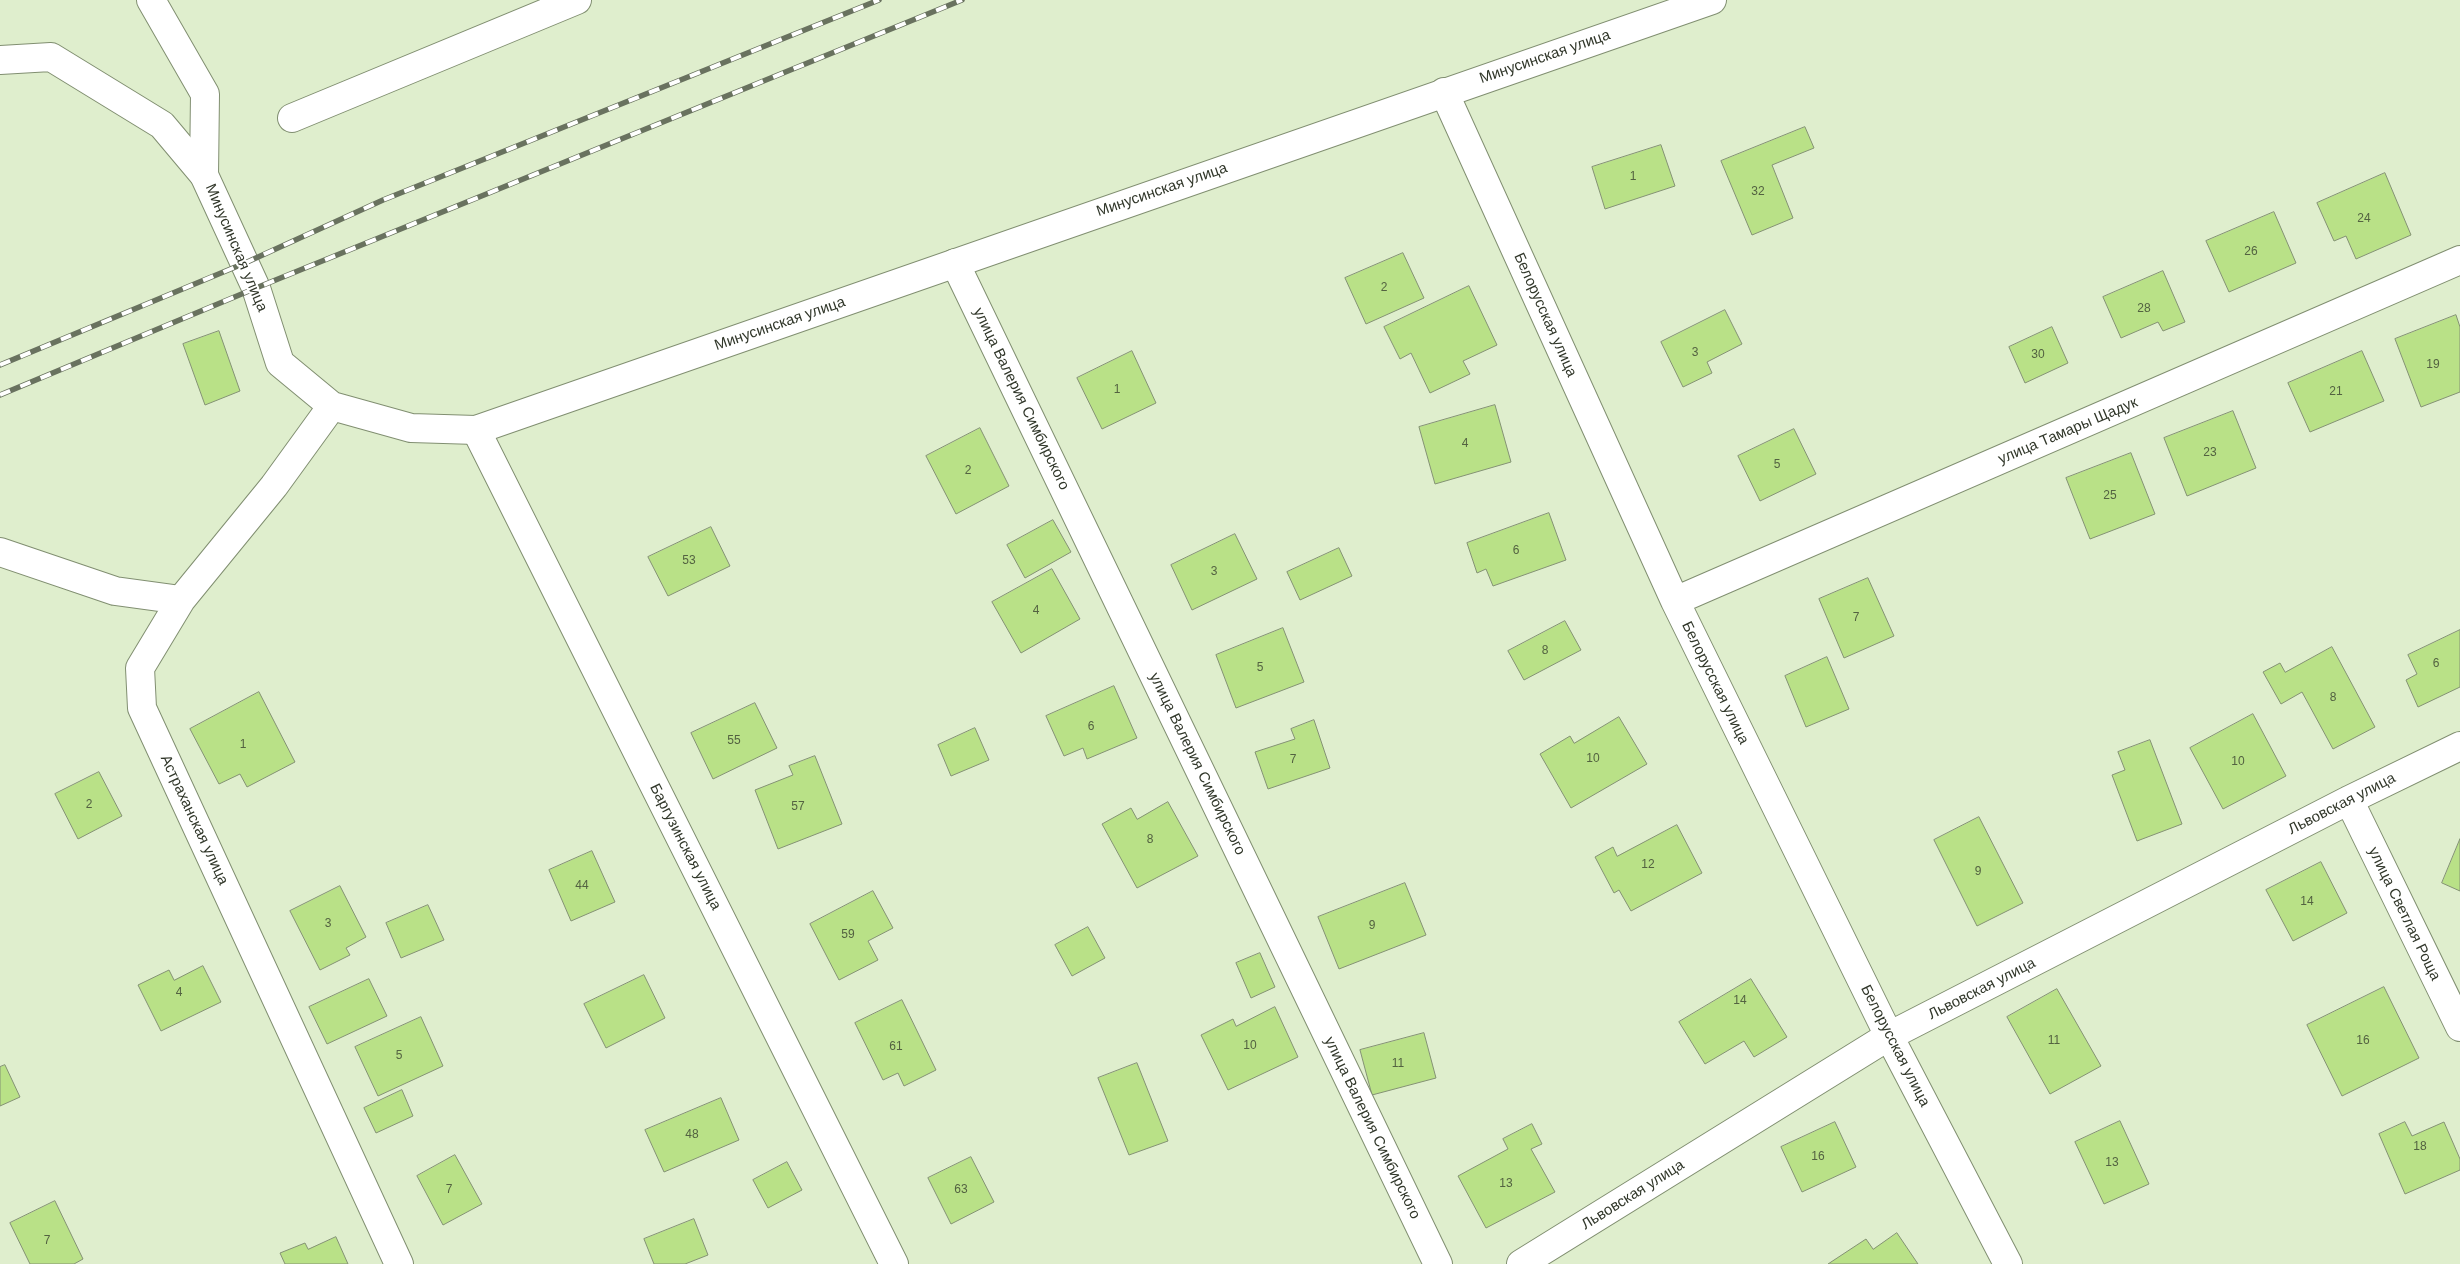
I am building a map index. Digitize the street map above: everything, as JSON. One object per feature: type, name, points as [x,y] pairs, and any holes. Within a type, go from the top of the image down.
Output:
[{"type":"street","points":[[151,0],[205,94],[204,174]]},
{"type":"street","points":[[292,118],[577,0]]},
{"type":"street","name":"Минусинская улица","points":[[0,60],[51,57],[162,125],[204,174],[256,288],[280,363],[332,406],[411,428],[476,430],[1712,0]]},
{"type":"street","name":"Белорусская улица","points":[[1444,92],[1675,601],[1889,1036],[2008,1264]]},
{"type":"street","name":"улица Тамары Щадук","points":[[1675,601],[2460,260]]},
{"type":"street","name":"улица Валерия Симбирского","points":[[955,263],[1438,1264]]},
{"type":"street","name":"Астраханская улица","points":[[332,406],[274,486],[180,600],[140,668],[142,708],[399,1264]]},
{"type":"street","name":"Баргузинская улица","points":[[476,430],[894,1264]]},
{"type":"street","points":[[0,552],[115,591],[180,600]]},
{"type":"street","name":"Львовская улица","points":[[1521,1264],[1889,1036],[2349,800],[2460,746]]},
{"type":"street","name":"улица Светлая Роща","points":[[2349,800],[2460,1027]]},
{"type":"building","points":[[1805,127],[1814,148],[1772,165],[1793,218],[1752,235],[1721,161]]},
{"type":"building","points":[[1661,145],[1675,186],[1605,209],[1592,167]]},
{"type":"building","points":[[2385,173],[2411,235],[2356,259],[2346,236],[2334,241],[2317,203]]},
{"type":"building","points":[[2274,212],[2296,263],[2229,292],[2206,241]]},
{"type":"building","points":[[1403,253],[1424,298],[1366,324],[1345,278]]},
{"type":"building","points":[[2163,271],[2185,322],[2163,331],[2158,322],[2121,338],[2103,297]]},
{"type":"building","points":[[1469,286],[1497,345],[1463,361],[1470,374],[1430,393],[1411,353],[1400,359],[1384,327]]},
{"type":"building","points":[[1725,310],[1742,344],[1707,362],[1712,373],[1683,387],[1661,342]]},
{"type":"building","points":[[2456,315],[2460,327],[2460,392],[2421,407],[2395,339]]},
{"type":"building","points":[[2052,327],[2068,363],[2025,383],[2009,347]]},
{"type":"building","points":[[219,331],[240,391],[205,405],[183,344]]},
{"type":"building","points":[[1132,351],[1156,403],[1102,429],[1077,378]]},
{"type":"building","points":[[2362,351],[2384,401],[2310,432],[2288,383]]},
{"type":"building","points":[[1495,405],[1511,462],[1435,484],[1419,427]]},
{"type":"building","points":[[2233,411],[2256,468],[2187,496],[2164,438]]},
{"type":"building","points":[[980,428],[1009,486],[956,514],[926,456]]},
{"type":"building","points":[[1794,429],[1816,474],[1760,501],[1738,456]]},
{"type":"building","points":[[2131,453],[2155,514],[2090,539],[2066,478]]},
{"type":"building","points":[[1549,513],[1566,560],[1493,586],[1486,569],[1477,573],[1467,543]]},
{"type":"building","points":[[1053,520],[1071,552],[1025,578],[1007,545]]},
{"type":"building","points":[[711,527],[730,566],[668,596],[648,557]]},
{"type":"building","points":[[1235,534],[1257,579],[1192,610],[1171,565]]},
{"type":"building","points":[[1339,548],[1352,576],[1300,600],[1287,572]]},
{"type":"building","points":[[1052,569],[1080,619],[1021,653],[992,602]]},
{"type":"building","points":[[1868,578],[1894,636],[1844,658],[1819,599]]},
{"type":"building","points":[[1565,621],[1581,650],[1524,680],[1508,651]]},
{"type":"building","points":[[1283,628],[1304,682],[1236,708],[1216,655]]},
{"type":"building","points":[[2460,630],[2460,687],[2418,707],[2406,680],[2417,674],[2408,655]]},
{"type":"building","points":[[2332,647],[2375,727],[2333,749],[2302,692],[2281,704],[2263,672],[2280,663],[2285,672]]},
{"type":"building","points":[[1827,657],[1849,709],[1806,727],[1785,676]]},
{"type":"building","points":[[1114,686],[1137,738],[1087,759],[1083,748],[1064,756],[1046,716]]},
{"type":"building","points":[[259,692],[295,762],[247,787],[240,774],[219,784],[190,729]]},
{"type":"building","points":[[755,703],[777,748],[713,779],[691,733]]},
{"type":"building","points":[[2253,714],[2286,776],[2223,809],[2190,748]]},
{"type":"building","points":[[1619,717],[1647,764],[1571,808],[1540,754],[1570,736],[1574,743]]},
{"type":"building","points":[[1314,720],[1330,768],[1268,789],[1255,752],[1295,739],[1291,729]]},
{"type":"building","points":[[975,728],[989,760],[951,776],[938,745]]},
{"type":"building","points":[[2150,740],[2182,824],[2137,841],[2112,775],[2125,770],[2118,752]]},
{"type":"building","points":[[815,756],[842,824],[778,849],[755,790],[793,775],[789,766]]},
{"type":"building","points":[[99,772],[122,816],[78,839],[55,794]]},
{"type":"building","points":[[1168,802],[1198,856],[1137,888],[1102,824],[1131,808],[1137,819]]},
{"type":"building","points":[[1979,817],[2023,903],[1977,926],[1934,840]]},
{"type":"building","points":[[1677,825],[1702,873],[1631,911],[1619,890],[1614,893],[1595,857],[1613,847],[1617,856]]},
{"type":"building","points":[[2460,839],[2460,891],[2442,883]]},
{"type":"building","points":[[592,851],[615,902],[571,921],[549,870]]},
{"type":"building","points":[[2321,862],[2347,913],[2293,941],[2266,890]]},
{"type":"building","points":[[1405,883],[1426,935],[1339,969],[1318,917]]},
{"type":"building","points":[[340,886],[366,937],[346,948],[350,955],[320,970],[290,911]]},
{"type":"building","points":[[873,891],[893,928],[868,941],[878,960],[839,980],[810,924]]},
{"type":"building","points":[[428,905],[444,940],[401,958],[386,923]]},
{"type":"building","points":[[1088,927],[1105,958],[1072,976],[1055,945]]},
{"type":"building","points":[[1260,953],[1275,987],[1251,998],[1236,963]]},
{"type":"building","points":[[203,966],[221,1002],[161,1031],[138,985],[169,970],[174,980]]},
{"type":"building","points":[[644,975],[665,1018],[606,1048],[584,1004]]},
{"type":"building","points":[[369,979],[387,1016],[327,1044],[309,1007]]},
{"type":"building","points":[[1751,979],[1787,1037],[1754,1057],[1744,1041],[1705,1064],[1679,1022]]},
{"type":"building","points":[[2384,987],[2419,1058],[2342,1096],[2307,1025]]},
{"type":"building","points":[[2057,989],[2101,1066],[2050,1094],[2007,1017]]},
{"type":"building","points":[[902,1000],[936,1070],[904,1086],[898,1073],[883,1080],[855,1023]]},
{"type":"building","points":[[1275,1007],[1298,1057],[1228,1090],[1201,1035],[1233,1019],[1236,1026]]},
{"type":"building","points":[[421,1017],[443,1066],[378,1096],[355,1047]]},
{"type":"building","points":[[1424,1033],[1436,1078],[1372,1095],[1360,1050]]},
{"type":"building","points":[[1137,1063],[1168,1141],[1129,1155],[1098,1078]]},
{"type":"building","points":[[5,1065],[20,1097],[0,1106],[0,1067]]},
{"type":"building","points":[[402,1090],[413,1116],[376,1133],[364,1108]]},
{"type":"building","points":[[721,1098],[739,1140],[664,1172],[645,1130]]},
{"type":"building","points":[[2120,1121],[2149,1184],[2104,1204],[2075,1142]]},
{"type":"building","points":[[1835,1122],[1856,1167],[1802,1192],[1781,1147]]},
{"type":"building","points":[[2405,1122],[2412,1136],[2444,1122],[2460,1159],[2460,1170],[2405,1194],[2379,1134]]},
{"type":"building","points":[[1532,1124],[1542,1144],[1531,1149],[1555,1192],[1486,1228],[1458,1176],[1508,1149],[1503,1139]]},
{"type":"building","points":[[455,1155],[482,1204],[443,1225],[417,1176]]},
{"type":"building","points":[[971,1157],[994,1202],[951,1224],[928,1178]]},
{"type":"building","points":[[787,1162],[802,1190],[768,1208],[753,1180]]},
{"type":"building","points":[[55,1201],[83,1259],[74,1264],[30,1264],[10,1223]]},
{"type":"building","points":[[694,1219],[708,1255],[685,1264],[654,1264],[644,1239]]},
{"type":"building","points":[[1897,1233],[1918,1264],[1828,1264],[1866,1239],[1873,1249]]},
{"type":"building","points":[[336,1237],[348,1264],[285,1264],[280,1253],[305,1243],[308,1249]]},
{"type":"railway","points":[[0,365],[245,263],[383,200],[879,0]]},
{"type":"railway","points":[[0,395],[256,288],[962,0]]}]
